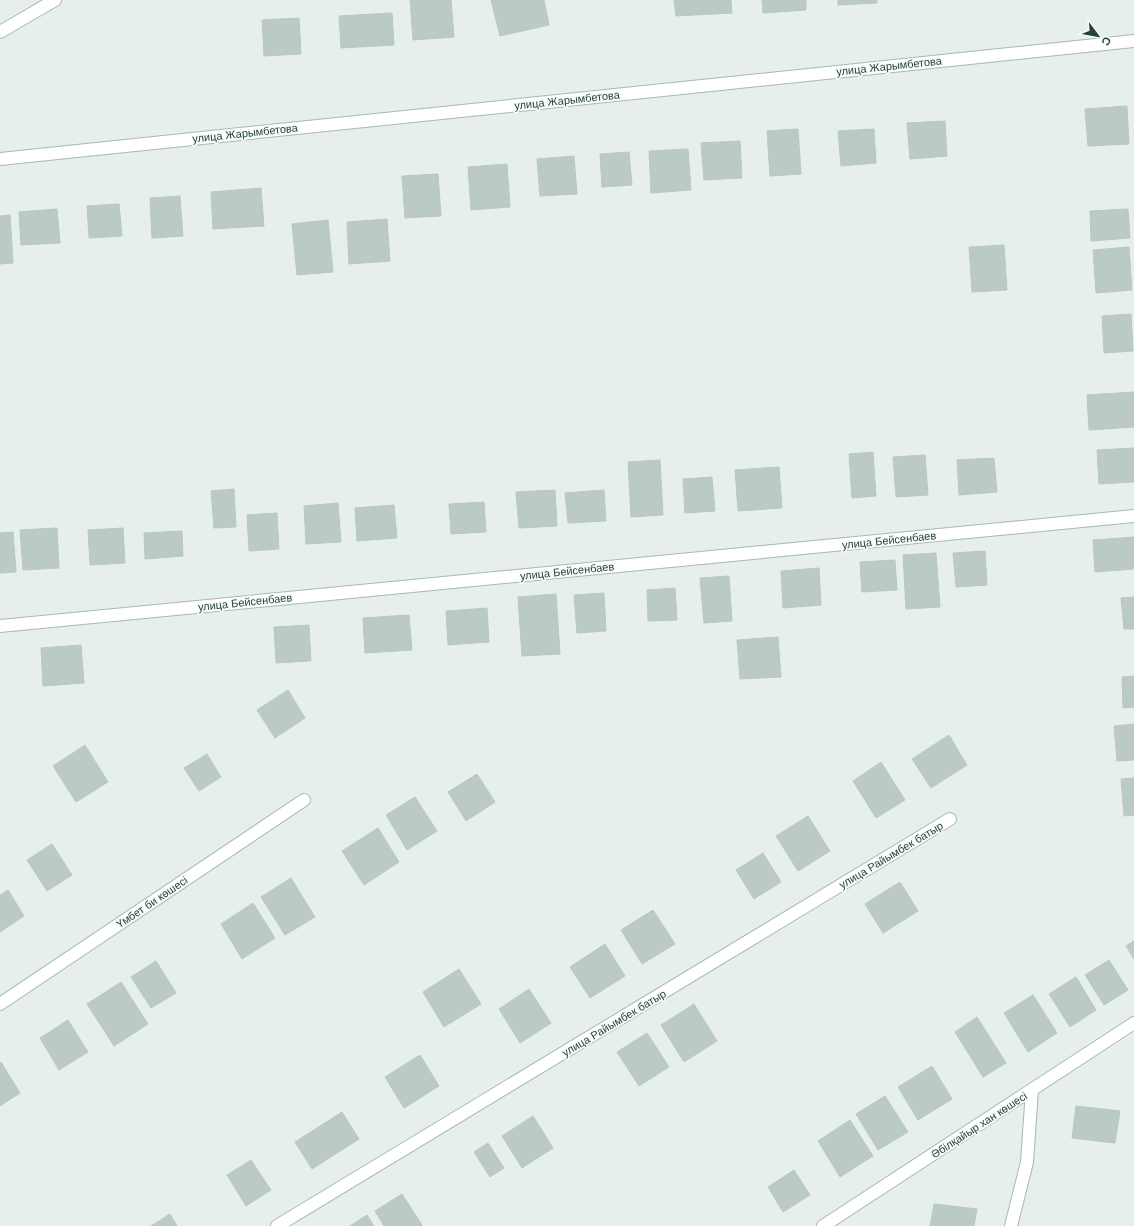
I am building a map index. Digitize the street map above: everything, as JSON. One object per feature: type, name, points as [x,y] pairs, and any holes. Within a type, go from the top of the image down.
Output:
[{"type":"street","points":[[0,32],[55,0]]},
{"type":"street","name":"улица Жарымбетова","points":[[0,159],[1134,41]]},
{"type":"street","name":"улица Бейсенбаев","points":[[0,626],[1134,516]]},
{"type":"street","name":"Үмбет би көшесі","points":[[0,1004],[304,800]]},
{"type":"street","name":"улица Райымбек батыр","points":[[277,1226],[950,820]]},
{"type":"street","name":"Әбілқайыр хан көшесі","points":[[823,1226],[1134,1023]]},
{"type":"street","points":[[1011,1226],[1027,1162],[1032,1090]]},
{"type":"building","points":[[410,0],[451,0],[454,37],[413,40]]},
{"type":"building","points":[[491,0],[544,0],[549,25],[500,36]]},
{"type":"building","points":[[674,0],[731,0],[732,13],[676,16]]},
{"type":"building","points":[[762,0],[806,0],[806,10],[763,13]]},
{"type":"building","points":[[838,0],[877,0],[877,3],[838,5]]},
{"type":"building","points":[[392,13],[394,45],[341,48],[339,16]]},
{"type":"building","points":[[299,18],[301,54],[264,56],[262,20]]},
{"type":"building","points":[[1127,106],[1129,144],[1088,146],[1085,109]]},
{"type":"building","points":[[945,121],[947,156],[910,159],[907,123]]},
{"type":"building","points":[[798,129],[801,174],[770,176],[767,131]]},
{"type":"building","points":[[874,129],[876,163],[841,166],[838,131]]},
{"type":"building","points":[[740,141],[742,178],[704,180],[701,143]]},
{"type":"building","points":[[688,149],[691,190],[651,193],[649,151]]},
{"type":"building","points":[[629,152],[632,185],[602,187],[600,154]]},
{"type":"building","points":[[574,156],[577,194],[540,196],[537,159]]},
{"type":"building","points":[[507,164],[510,207],[471,210],[468,167]]},
{"type":"building","points":[[438,174],[441,216],[405,218],[402,176]]},
{"type":"building","points":[[261,188],[264,226],[213,229],[211,192]]},
{"type":"building","points":[[180,196],[183,236],[152,238],[150,198]]},
{"type":"building","points":[[119,204],[122,236],[89,238],[87,206]]},
{"type":"building","points":[[57,209],[60,243],[21,245],[19,212]]},
{"type":"building","points":[[1128,209],[1130,238],[1091,241],[1090,211]]},
{"type":"building","points":[[10,215],[13,263],[0,264],[0,216]]},
{"type":"building","points":[[387,219],[390,261],[349,264],[347,222]]},
{"type":"building","points":[[328,220],[333,272],[297,275],[292,224]]},
{"type":"building","points":[[1004,245],[1007,290],[972,292],[969,247]]},
{"type":"building","points":[[1129,247],[1132,290],[1096,293],[1093,250]]},
{"type":"building","points":[[1131,314],[1133,351],[1104,353],[1102,316]]},
{"type":"building","points":[[1134,392],[1134,427],[1089,430],[1087,395]]},
{"type":"building","points":[[1134,448],[1134,482],[1099,484],[1097,450]]},
{"type":"building","points":[[873,452],[876,496],[852,498],[849,454]]},
{"type":"building","points":[[925,455],[928,495],[896,497],[893,457]]},
{"type":"building","points":[[994,458],[997,492],[959,495],[957,460]]},
{"type":"building","points":[[660,460],[663,515],[631,517],[628,462]]},
{"type":"building","points":[[779,467],[782,508],[738,511],[735,470]]},
{"type":"building","points":[[712,477],[715,511],[685,513],[683,479]]},
{"type":"building","points":[[234,489],[236,527],[214,528],[211,491]]},
{"type":"building","points":[[555,490],[557,526],[519,528],[516,492]]},
{"type":"building","points":[[604,490],[606,521],[568,523],[565,493]]},
{"type":"building","points":[[484,502],[486,532],[451,534],[449,504]]},
{"type":"building","points":[[338,503],[341,542],[306,544],[304,506]]},
{"type":"building","points":[[394,505],[397,538],[357,541],[355,508]]},
{"type":"building","points":[[277,513],[279,549],[249,551],[247,515]]},
{"type":"building","points":[[57,528],[59,568],[23,570],[20,530]]},
{"type":"building","points":[[123,528],[125,563],[90,565],[88,530]]},
{"type":"building","points":[[182,531],[183,556],[145,559],[144,533]]},
{"type":"building","points":[[13,532],[16,572],[0,573],[0,533]]},
{"type":"building","points":[[1134,537],[1134,569],[1095,572],[1093,540]]},
{"type":"building","points":[[985,551],[987,585],[956,587],[953,553]]},
{"type":"building","points":[[936,553],[940,607],[906,609],[903,555]]},
{"type":"building","points":[[895,560],[897,590],[862,592],[860,562]]},
{"type":"building","points":[[819,568],[821,605],[783,608],[781,571]]},
{"type":"building","points":[[729,576],[732,621],[704,623],[700,578]]},
{"type":"building","points":[[675,588],[677,620],[648,621],[647,590]]},
{"type":"building","points":[[604,593],[606,631],[577,633],[574,595]]},
{"type":"building","points":[[556,594],[560,654],[522,656],[518,597]]},
{"type":"building","points":[[1134,597],[1134,629],[1124,629],[1121,598]]},
{"type":"building","points":[[487,608],[489,642],[448,645],[446,611]]},
{"type":"building","points":[[409,615],[412,650],[365,653],[363,618]]},
{"type":"building","points":[[309,625],[311,661],[276,663],[274,627]]},
{"type":"building","points":[[778,637],[781,677],[740,679],[737,640]]},
{"type":"building","points":[[81,645],[84,683],[43,686],[41,648]]},
{"type":"building","points":[[1134,676],[1134,707],[1123,708],[1122,677]]},
{"type":"building","points":[[288,690],[305,718],[275,738],[257,710]]},
{"type":"building","points":[[1134,724],[1134,760],[1117,761],[1114,726]]},
{"type":"building","points":[[949,735],[967,765],[931,788],[912,759]]},
{"type":"building","points":[[85,745],[108,782],[76,802],[53,766]]},
{"type":"building","points":[[207,754],[221,777],[199,791],[184,768]]},
{"type":"building","points":[[881,762],[905,800],[876,818],[853,781]]},
{"type":"building","points":[[477,774],[495,802],[466,821],[448,792]]},
{"type":"building","points":[[1134,778],[1134,815],[1124,816],[1121,779]]},
{"type":"building","points":[[415,797],[437,831],[407,850],[386,815]]},
{"type":"building","points":[[808,816],[830,851],[798,871],[776,836]]},
{"type":"building","points":[[378,828],[399,862],[364,885],[342,851]]},
{"type":"building","points":[[52,844],[72,875],[47,891],[27,860]]},
{"type":"building","points":[[763,853],[781,882],[754,899],[736,870]]},
{"type":"building","points":[[291,878],[315,917],[285,935],[261,897]]},
{"type":"building","points":[[900,882],[918,911],[883,933],[865,904]]},
{"type":"building","points":[[8,890],[24,916],[0,932],[0,895]]},
{"type":"building","points":[[253,903],[275,938],[242,959],[221,924]]},
{"type":"building","points":[[653,910],[675,944],[642,964],[621,930]]},
{"type":"building","points":[[1134,941],[1134,959],[1126,946]]},
{"type":"building","points":[[605,944],[625,976],[590,998],[570,967]]},
{"type":"building","points":[[1109,960],[1128,990],[1104,1005],[1085,975]]},
{"type":"building","points":[[156,961],[176,993],[151,1008],[131,977]]},
{"type":"building","points":[[459,969],[481,1004],[444,1027],[423,992]]},
{"type":"building","points":[[1076,977],[1096,1010],[1070,1027],[1049,994]]},
{"type":"building","points":[[121,982],[148,1024],[114,1046],[87,1004]]},
{"type":"building","points":[[529,989],[551,1023],[520,1043],[499,1009]]},
{"type":"building","points":[[1033,995],[1057,1033],[1028,1052],[1004,1013]]},
{"type":"building","points":[[694,1004],[717,1041],[684,1062],[661,1025]]},
{"type":"building","points":[[977,1017],[1006,1063],[983,1077],[955,1032]]},
{"type":"building","points":[[68,1020],[88,1052],[59,1070],[40,1038]]},
{"type":"building","points":[[647,1033],[669,1067],[639,1086],[617,1052]]},
{"type":"building","points":[[420,1055],[439,1086],[404,1108],[385,1077]]},
{"type":"building","points":[[1,1062],[20,1093],[0,1106],[0,1063]]},
{"type":"building","points":[[932,1066],[952,1099],[918,1120],[898,1087]]},
{"type":"building","points":[[885,1096],[908,1132],[878,1150],[856,1114]]},
{"type":"building","points":[[1076,1106],[1120,1111],[1115,1143],[1072,1138]]},
{"type":"building","points":[[342,1112],[359,1139],[312,1169],[295,1142]]},
{"type":"building","points":[[533,1116],[553,1148],[522,1168],[502,1136]]},
{"type":"building","points":[[850,1120],[873,1156],[840,1177],[818,1141]]},
{"type":"building","points":[[488,1143],[504,1168],[490,1177],[474,1152]]},
{"type":"building","points":[[251,1160],[271,1190],[246,1206],[227,1175]]},
{"type":"building","points":[[794,1170],[810,1195],[783,1212],[768,1187]]},
{"type":"building","points":[[402,1194],[422,1225],[421,1226],[384,1226],[375,1211]]},
{"type":"building","points":[[934,1204],[977,1209],[974,1226],[930,1226]]},
{"type":"building","points":[[170,1214],[177,1226],[151,1226]]},
{"type":"building","points":[[367,1215],[374,1226],[350,1226]]}]
